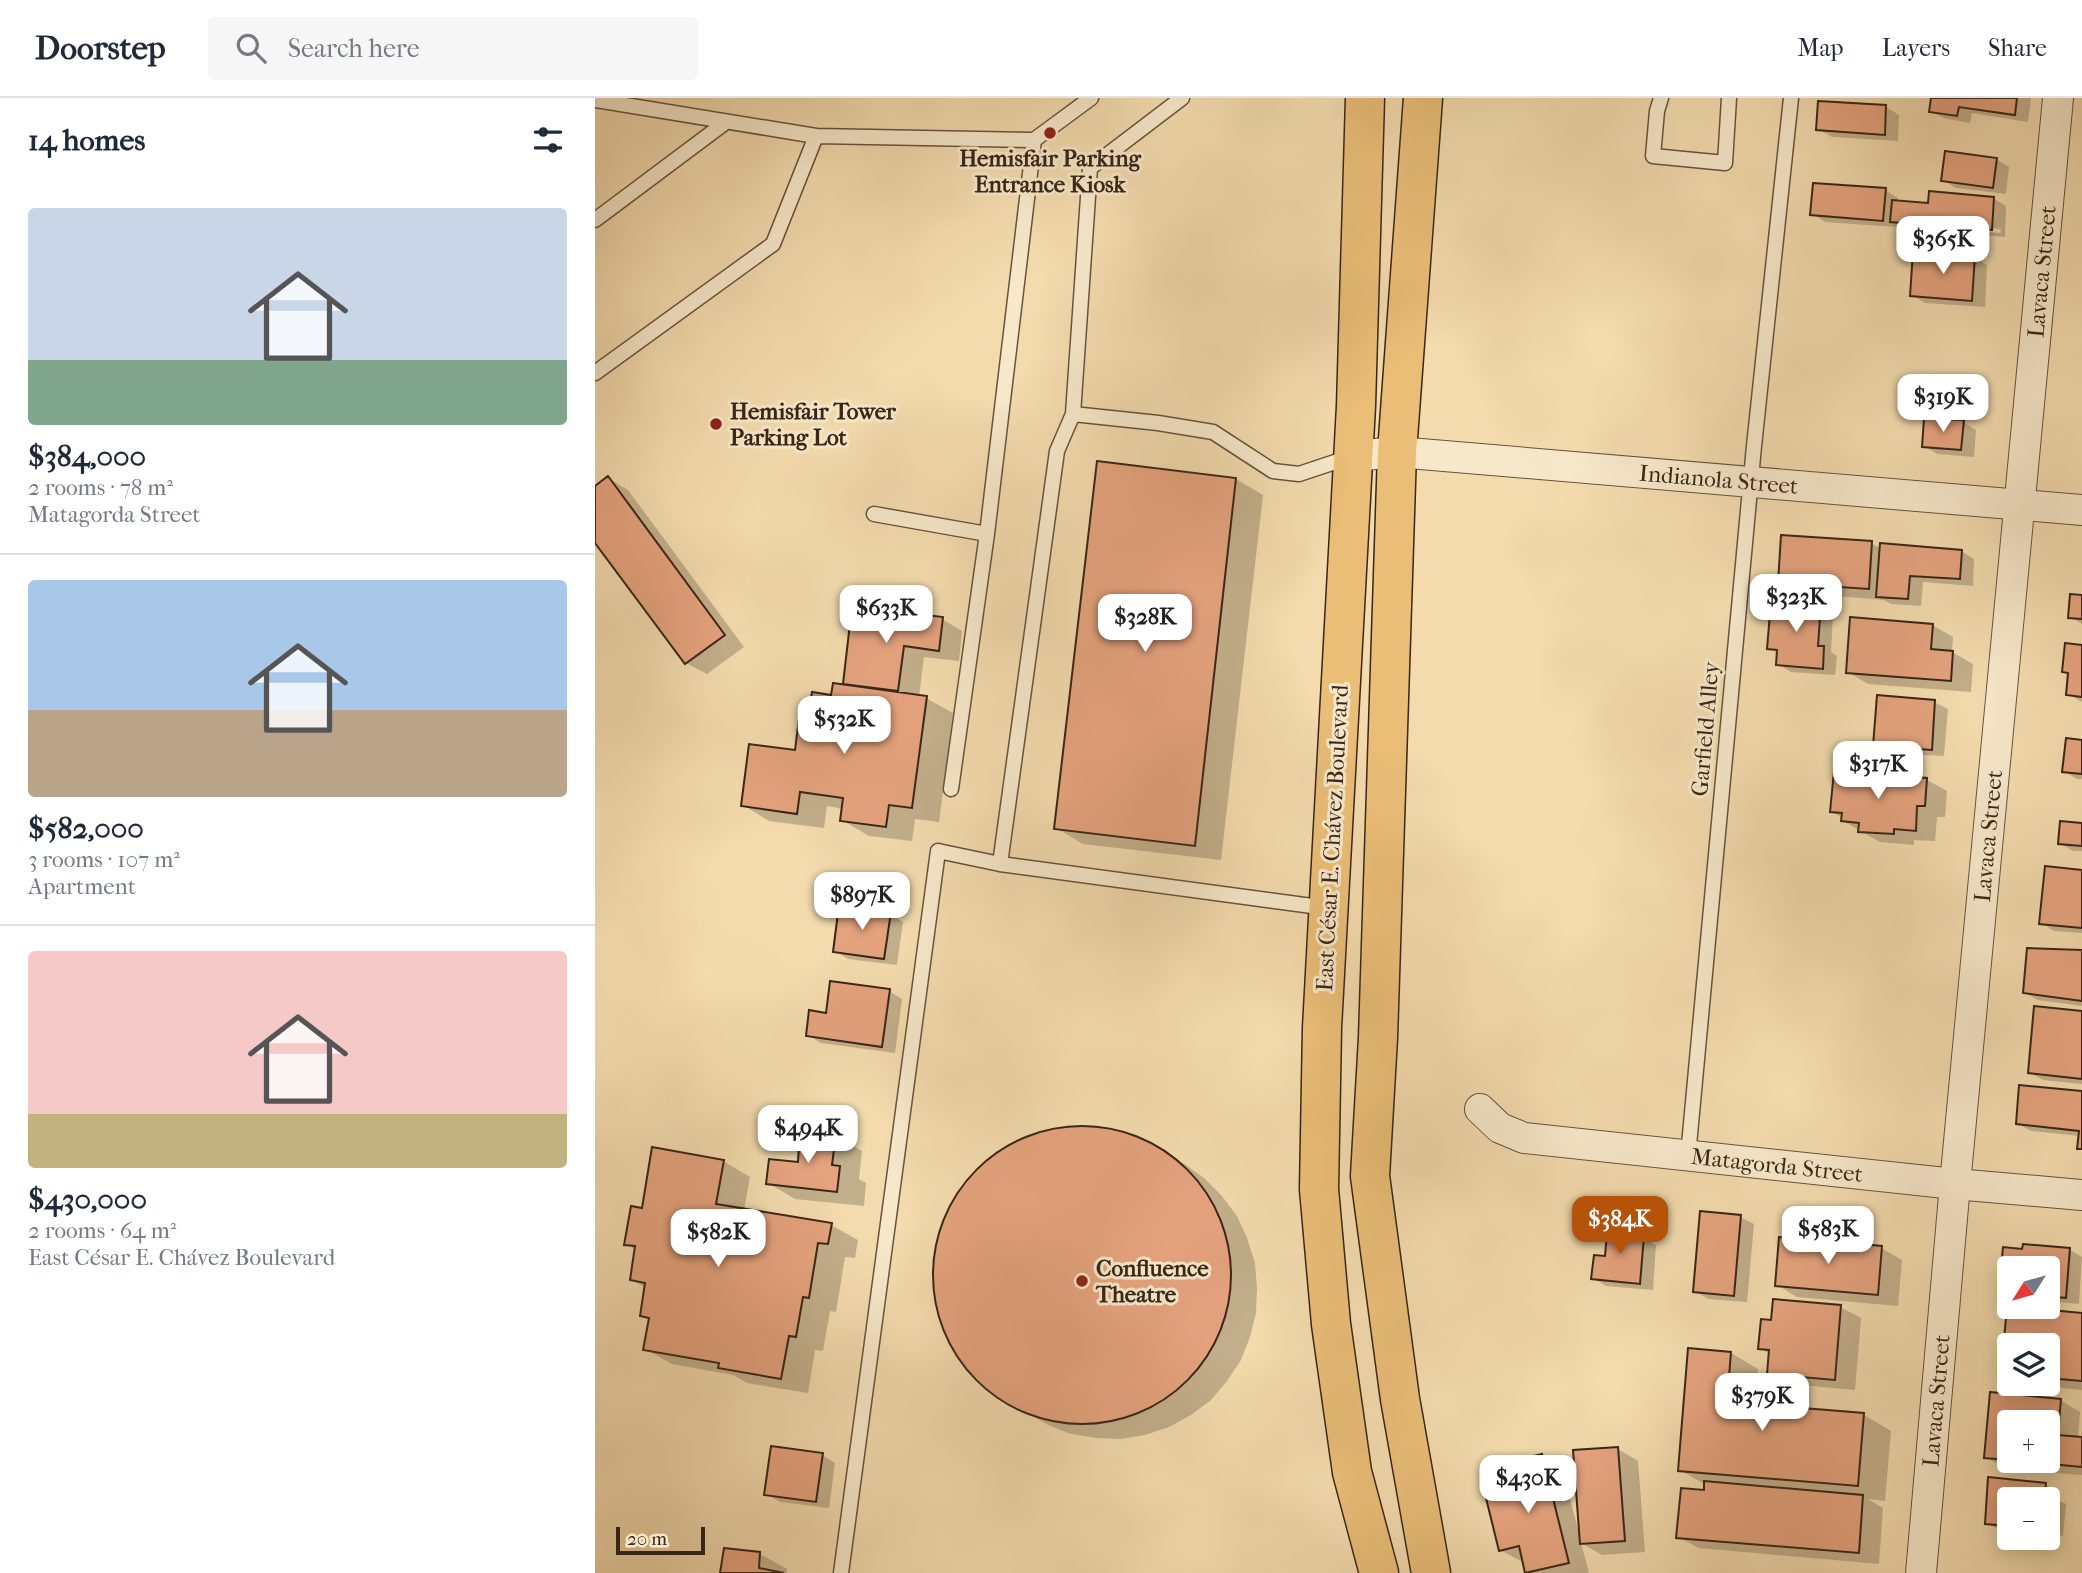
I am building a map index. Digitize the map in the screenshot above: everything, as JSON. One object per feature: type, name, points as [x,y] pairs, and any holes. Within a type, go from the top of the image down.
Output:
[{"type":"main road","name":"East César E. Chávez Boulevard","points":[[1365,98],[1354,456],[1322,1028],[1319,1189],[1331,1324],[1352,1472],[1379,1573]]},
{"type":"main road","points":[[1423,98],[1397,452],[1378,1038],[1370,1176],[1400,1399],[1430,1573]]},
{"type":"street","name":"Lavaca Street","points":[[1920,1573],[2058,98]]},
{"type":"street","name":"Indianola Street","points":[[1354,456],[1397,452],[2082,510]]},
{"type":"street","name":"Matagorda Street","points":[[1480,1109],[1500,1128],[1524,1138],[2082,1195]]},
{"type":"lane","points":[[595,100],[816,136],[1034,140],[1091,98]]},
{"type":"lane","points":[[1000,864],[1057,451],[1073,414],[1090,168],[1182,98]]},
{"type":"lane","points":[[1661,98],[1657,110],[1653,156],[1725,163],[1729,98]]},
{"type":"lane","name":"Garfield Alley","points":[[1688,1156],[1751,482],[1791,98]]},
{"type":"lane","points":[[595,220],[726,122]]},
{"type":"lane","points":[[595,373],[773,244],[816,136]]},
{"type":"lane","points":[[951,789],[987,534],[1034,140]]},
{"type":"lane","points":[[1073,414],[1213,432],[1273,471],[1299,474],[1354,456]]},
{"type":"lane","points":[[874,514],[987,534]]},
{"type":"lane","points":[[841,1573],[938,851],[1000,864],[1328,909]]},
{"type":"building","points":[[1931,98],[2017,98],[2015,115],[1959,107],[1957,116],[1929,112]]},
{"type":"building","points":[[1818,101],[1886,105],[1885,135],[1816,130]]},
{"type":"building","points":[[1945,151],[1997,158],[1993,188],[1941,181]]},
{"type":"building","points":[[1813,183],[1886,188],[1883,221],[1810,215]]},
{"type":"building","points":[[1929,191],[1994,197],[1992,230],[1890,222],[1892,200],[1928,203]]},
{"type":"building","points":[[1913,251],[1975,255],[1972,301],[1910,296]]},
{"type":"building","points":[[1924,418],[1964,420],[1961,450],[1922,447]]},
{"type":"building","points":[[1097,461],[1236,478],[1195,846],[1054,829]]},
{"type":"building","points":[[608,476],[725,635],[685,664],[595,543],[595,486]]},
{"type":"building","points":[[1781,535],[1872,541],[1869,589],[1778,583]]},
{"type":"building","points":[[1880,543],[1962,550],[1960,579],[1910,576],[1908,599],[1876,597]]},
{"type":"building","points":[[2070,594],[2082,595],[2082,619],[2068,618]]},
{"type":"building","points":[[1771,601],[1821,604],[1818,646],[1824,646],[1823,669],[1776,665],[1777,650],[1767,649]]},
{"type":"building","points":[[852,606],[943,617],[939,651],[904,646],[898,691],[843,684]]},
{"type":"building","points":[[1850,617],[1933,624],[1931,649],[1953,651],[1951,681],[1846,673]]},
{"type":"building","points":[[2065,643],[2082,645],[2082,697],[2066,695],[2068,673],[2062,672]]},
{"type":"building","points":[[833,683],[927,696],[912,808],[889,805],[886,827],[840,821],[843,798],[800,792],[797,814],[741,806],[749,744],[795,750],[800,710],[809,711],[812,692],[831,695]]},
{"type":"building","points":[[1877,695],[1935,700],[1932,750],[1873,746]]},
{"type":"building","points":[[2066,738],[2082,740],[2082,774],[2062,772]]},
{"type":"building","points":[[1834,771],[1927,778],[1925,806],[1917,806],[1916,831],[1894,829],[1894,834],[1858,832],[1859,823],[1841,821],[1842,813],[1830,812]]},
{"type":"building","points":[[2060,821],[2082,823],[2082,846],[2058,844]]},
{"type":"building","points":[[2045,866],[2082,870],[2082,928],[2039,924]]},
{"type":"building","points":[[839,905],[891,912],[884,959],[833,952]]},
{"type":"building","points":[[2027,948],[2082,950],[2082,1001],[2023,993]]},
{"type":"building","points":[[830,981],[890,989],[882,1047],[806,1036],[809,1010],[826,1013]]},
{"type":"building","points":[[2034,1006],[2082,1011],[2082,1079],[2028,1073]]},
{"type":"building","points":[[2019,1085],[2082,1091],[2082,1149],[2077,1149],[2079,1131],[2016,1124]]},
{"type":"building","name":"Confluence Theatre","points":[[1082,1126],[1111,1129],[1139,1137],[1165,1151],[1197,1180],[1220,1218],[1228,1246],[1231,1275],[1228,1304],[1220,1332],[1206,1358],[1177,1390],[1139,1413],[1111,1421],[1082,1424],[1053,1421],[1025,1413],[999,1399],[967,1370],[944,1332],[936,1304],[933,1275],[936,1246],[944,1218],[958,1192],[987,1160],[1025,1137],[1053,1129]]},
{"type":"building","points":[[800,1130],[836,1134],[832,1165],[840,1166],[837,1192],[766,1184],[769,1159],[798,1162]]},
{"type":"building","points":[[652,1147],[724,1160],[716,1204],[832,1223],[828,1244],[818,1243],[809,1298],[803,1297],[796,1337],[789,1336],[781,1379],[718,1368],[719,1363],[643,1350],[649,1318],[640,1316],[645,1283],[630,1280],[635,1246],[624,1245],[631,1206],[642,1208]]},
{"type":"building","points":[[1700,1211],[1741,1215],[1734,1296],[1693,1292]]},
{"type":"building","points":[[1608,1221],[1626,1222],[1625,1234],[1644,1236],[1640,1284],[1591,1279],[1594,1255],[1605,1256]]},
{"type":"building","points":[[1779,1237],[1882,1246],[1878,1295],[1775,1286]]},
{"type":"building","points":[[2023,1244],[2070,1248],[2066,1298],[2060,1297],[2060,1256],[2002,1256],[2003,1247],[2022,1249]]},
{"type":"building","points":[[1773,1299],[1841,1305],[1835,1380],[1767,1374],[1769,1350],[1758,1349],[1761,1319],[1771,1320]]},
{"type":"building","points":[[2060,1311],[2082,1313],[2082,1381],[2060,1379],[2060,1333],[2005,1333],[2006,1320],[2060,1320]]},
{"type":"building","points":[[1688,1348],[1731,1352],[1727,1402],[1864,1413],[1858,1486],[1678,1471]]},
{"type":"building","points":[[1990,1392],[1997,1393],[1997,1396],[2061,1399],[2060,1411],[1997,1410],[1997,1459],[1984,1458]]},
{"type":"building","points":[[2060,1435],[2082,1437],[2082,1467],[2060,1465]]},
{"type":"building","points":[[771,1446],[823,1453],[816,1502],[764,1495]]},
{"type":"building","points":[[1618,1447],[1625,1541],[1580,1544],[1573,1450]]},
{"type":"building","points":[[1542,1454],[1569,1563],[1525,1573],[1519,1546],[1499,1551],[1485,1494],[1505,1490],[1499,1464]]},
{"type":"building","points":[[1988,1477],[2046,1483],[2046,1487],[1997,1487],[1997,1525],[1985,1524]]},
{"type":"building","points":[[1704,1481],[1863,1495],[1859,1553],[1676,1538],[1681,1488],[1704,1490]]},
{"type":"building","points":[[724,1548],[760,1552],[759,1568],[784,1573],[720,1573]]},
{"type":"place","name":"Hemisfair Parking Entrance Kiosk","points":[[1050,133]]},
{"type":"place","name":"Hemisfair Tower Parking Lot","points":[[716,424]]},
{"type":"place","name":"Confluence Theatre","points":[[1082,1281]]}]
